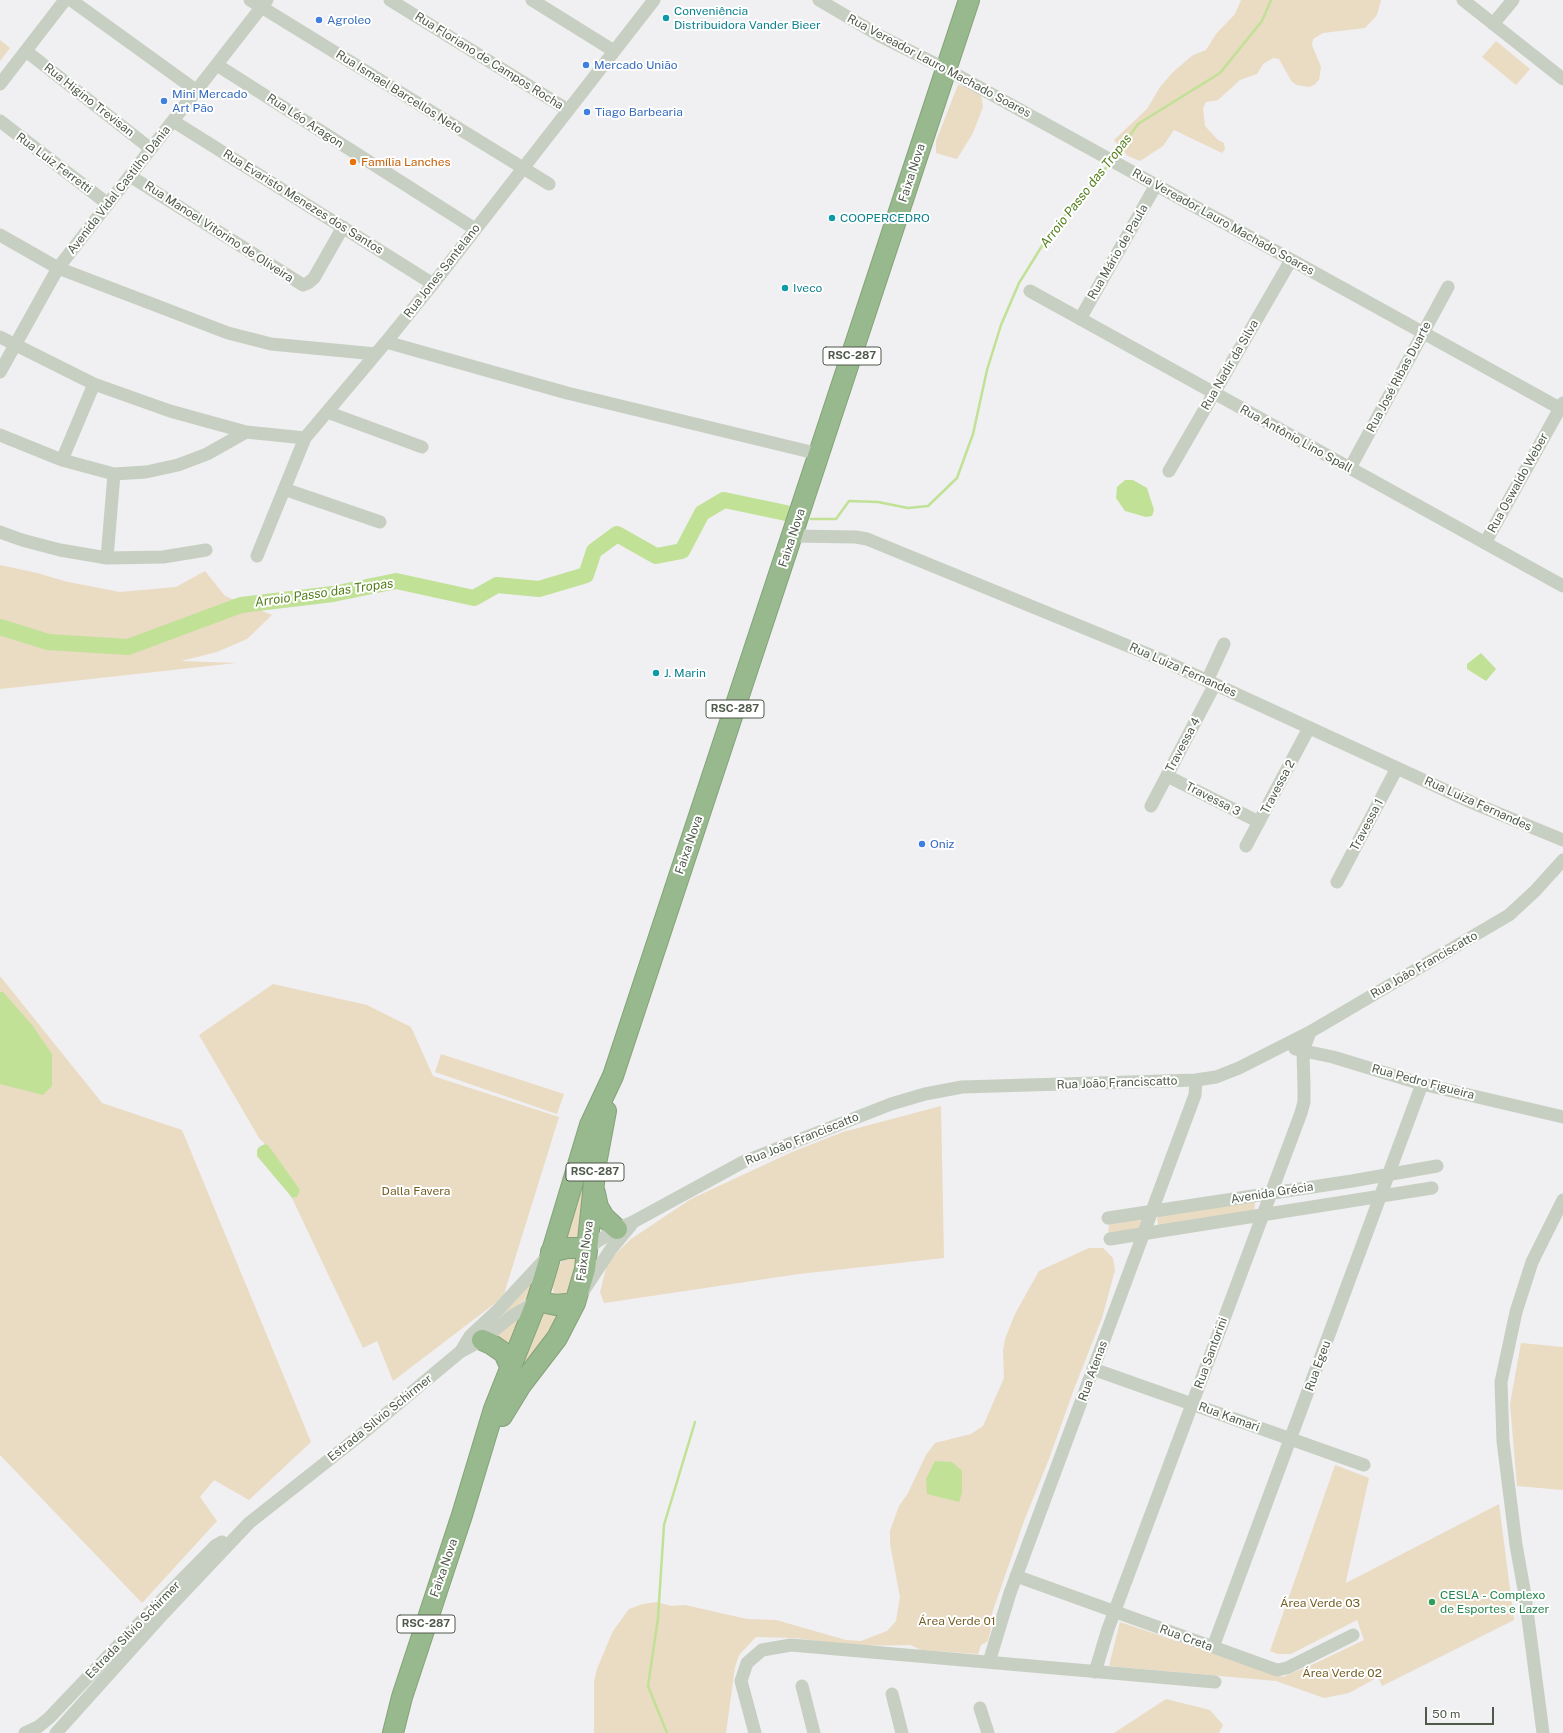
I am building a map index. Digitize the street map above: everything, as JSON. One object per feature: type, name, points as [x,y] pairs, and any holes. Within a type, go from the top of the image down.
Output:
[{"type":"highway","name":"Faixa Nova","points":[[393,1733],[407,1682],[483,1448],[494,1409],[537,1301],[590,1126],[613,1076],[969,0]]},
{"type":"highway","name":"Faixa Nova","points":[[483,1448],[520,1385],[557,1338],[575,1303],[585,1269],[596,1164],[613,1076]]},
{"type":"highway","points":[[594,1188],[598,1207],[604,1217],[625,1225]]},
{"type":"highway","points":[[551,1252],[567,1248],[587,1248]]},
{"type":"highway","points":[[537,1301],[556,1305],[575,1303]]},
{"type":"highway","points":[[482,1340],[504,1353],[511,1368]]},
{"type":"street","points":[[0,84],[65,0]]},
{"type":"street","points":[[71,0],[196,91]]},
{"type":"street","name":"Rua Ismael Barcellos Neto","points":[[250,0],[265,4],[549,184]]},
{"type":"street","name":"Rua Floriano de Campos Rocha","points":[[390,0],[568,110]]},
{"type":"street","points":[[532,0],[614,51]]},
{"type":"street","name":"Rua Jones Santelano","points":[[257,556],[305,438],[433,284],[654,0]]},
{"type":"street","name":"Rua Vereador Lauro Machado Soares","points":[[819,0],[880,36],[946,69],[1423,333],[1562,407]]},
{"type":"street","points":[[1463,0],[1563,79]]},
{"type":"street","points":[[1493,24],[1513,0]]},
{"type":"street","name":"Avenida Vidal Castilho Dânia","points":[[0,372],[58,268],[265,4]]},
{"type":"street","name":"Rua Higino Trevisan","points":[[26,51],[151,149]]},
{"type":"street","name":"Rua Léo Aragon","points":[[217,65],[475,230]]},
{"type":"street","name":"Rua Evaristo Menezes dos Santos","points":[[173,121],[433,284]]},
{"type":"street","name":"Rua Luiz Ferretti","points":[[0,122],[108,204]]},
{"type":"street","name":"Rua Manoel Vitorino de Oliveira","points":[[130,176],[302,285],[308,283],[314,278],[343,227]]},
{"type":"street","name":"Rua Mário de Paula","points":[[1080,319],[1156,185]]},
{"type":"street","points":[[0,235],[58,268],[242,338],[287,346],[376,354]]},
{"type":"street","name":"Rua Nadir da Silva","points":[[1169,471],[1291,260]]},
{"type":"street","name":"Rua José Ribas Duarte","points":[[1350,468],[1448,287]]},
{"type":"street","name":"Rua Antônio Lino Spall","points":[[1030,291],[1563,586]]},
{"type":"street","points":[[0,337],[94,384],[170,411],[246,432],[305,438]]},
{"type":"street","points":[[386,342],[567,393],[819,454]]},
{"type":"street","points":[[62,460],[94,384]]},
{"type":"street","name":"Rua Oswaldo Weber","points":[[1485,543],[1562,407]]},
{"type":"street","points":[[327,412],[422,447]]},
{"type":"street","points":[[0,435],[62,460],[114,474],[146,472],[178,465],[207,454],[246,432]]},
{"type":"street","points":[[107,558],[114,474]]},
{"type":"street","points":[[284,489],[380,522]]},
{"type":"street","points":[[0,532],[53,549],[107,558],[163,557],[206,550]]},
{"type":"street","name":"Rua Luiza Fernandes","points":[[792,536],[856,537],[867,539],[1160,659],[1473,803],[1563,840]]},
{"type":"street","name":"Travessa 4","points":[[1151,806],[1167,776],[1211,683],[1224,644]]},
{"type":"street","name":"Travessa 2","points":[[1246,846],[1309,728]]},
{"type":"street","name":"Travessa 1","points":[[1336,882],[1397,768]]},
{"type":"street","name":"Travessa 3","points":[[1167,776],[1259,822]]},
{"type":"street","name":"Rua João Franciscatto","points":[[587,1248],[625,1225],[743,1162],[891,1104],[925,1094],[962,1087],[1196,1080],[1216,1077],[1239,1068],[1310,1032],[1509,915],[1535,891],[1563,860]]},
{"type":"street","name":"Rua Santorini","points":[[1095,1672],[1115,1612],[1304,1102],[1302,1051],[1310,1032]]},
{"type":"street","name":"Rua Pedro Figueira","points":[[1284,1046],[1333,1057],[1422,1084],[1563,1117]]},
{"type":"street","name":"Rua Atenas","points":[[989,1662],[1016,1576],[1195,1095],[1196,1080]]},
{"type":"street","name":"Rua Egeu","points":[[1213,1647],[1422,1084]]},
{"type":"street","name":"Avenida Grécia","points":[[1108,1218],[1437,1166]]},
{"type":"street","name":"Avenida Grécia","points":[[1110,1239],[1432,1188]]},
{"type":"street","points":[[1543,1733],[1502,1441],[1502,1382],[1516,1312],[1532,1262],[1563,1200]]},
{"type":"street","name":"Rua João Franciscatto","points":[[575,1303],[625,1225]]},
{"type":"street","name":"Estrada Silvio Schirmer","points":[[460,1352],[470,1336],[497,1312],[551,1252]]},
{"type":"street","name":"Estrada Silvio Schirmer","points":[[25,1733],[38,1727],[49,1718],[215,1546],[242,1529],[363,1433],[460,1352],[482,1340],[518,1312],[537,1301]]},
{"type":"street","name":"Rua Kamari","points":[[1093,1369],[1364,1465]]},
{"type":"street","name":"Estrada Silvio Schirmer","points":[[56,1733],[242,1529]]},
{"type":"street","name":"Rua Creta","points":[[1016,1576],[1277,1670],[1287,1668],[1353,1635]]},
{"type":"street","points":[[755,1733],[741,1681],[747,1663],[762,1650],[791,1645],[1215,1682]]},
{"type":"street","points":[[802,1686],[814,1733]]},
{"type":"street","points":[[892,1694],[902,1733]]},
{"type":"street","points":[[980,1708],[988,1733]]},
{"type":"green space","points":[[1241,0],[1381,0],[1377,15],[1365,28],[1323,33],[1313,39],[1312,45],[1321,67],[1319,80],[1314,85],[1309,87],[1297,85],[1292,82],[1279,59],[1273,58],[1263,64],[1257,74],[1240,80],[1218,100],[1206,102],[1203,108],[1205,126],[1218,140],[1224,143],[1225,149],[1222,153],[1174,130],[1163,146],[1140,161],[1128,156],[1114,140],[1147,109],[1160,87],[1173,72],[1193,55],[1206,50],[1216,34],[1235,14]]},
{"type":"green space","points":[[0,40],[10,48],[0,61]]},
{"type":"green space","points":[[1496,41],[1530,69],[1516,85],[1482,57]]},
{"type":"green space","points":[[958,85],[968,87],[981,95],[983,107],[973,133],[957,159],[936,153],[936,141]]},
{"type":"green space","points":[[0,565],[37,573],[68,582],[120,592],[176,587],[205,571],[225,596],[272,615],[247,639],[217,652],[181,661],[236,663],[0,689]]},
{"type":"green space","points":[[0,976],[102,1103],[182,1130],[311,1442],[249,1500],[214,1480],[200,1497],[217,1521],[142,1603],[0,1455]]},
{"type":"green space","name":"Dalla Favera","points":[[273,984],[367,1005],[411,1027],[433,1076],[559,1117],[504,1294],[494,1304],[393,1381],[377,1341],[363,1348],[292,1198],[297,1197],[268,1145],[259,1138],[199,1035]]},
{"type":"green space","points":[[441,1054],[564,1094],[557,1114],[435,1072]]},
{"type":"green space","points":[[941,1106],[944,1258],[799,1274],[604,1303],[600,1292],[608,1261],[631,1239],[691,1199],[792,1152],[843,1132]]},
{"type":"green space","points":[[591,1159],[579,1242],[564,1242]]},
{"type":"green space","points":[[1249,1201],[1255,1203],[1254,1212],[1162,1227],[1158,1224],[1157,1218],[1160,1216]]},
{"type":"green space","points":[[1142,1219],[1140,1229],[1108,1236],[1109,1223]]},
{"type":"green space","name":"Área Verde 01","points":[[1089,1248],[1103,1248],[1113,1258],[1115,1270],[1102,1318],[1024,1521],[990,1619],[991,1629],[988,1641],[981,1645],[978,1654],[922,1650],[910,1645],[852,1646],[796,1638],[756,1637],[739,1655],[735,1667],[726,1733],[594,1733],[594,1681],[597,1669],[613,1631],[629,1609],[643,1604],[657,1602],[671,1606],[685,1605],[747,1619],[776,1620],[846,1640],[861,1641],[887,1631],[896,1621],[900,1597],[890,1544],[890,1531],[899,1506],[908,1493],[926,1455],[935,1443],[971,1434],[983,1426],[1004,1378],[1003,1351],[1005,1339],[1015,1314],[1039,1271]]},
{"type":"green space","points":[[567,1258],[574,1258],[578,1260],[575,1290],[559,1299],[554,1293],[552,1286],[555,1274],[562,1261]]},
{"type":"green space","points":[[537,1277],[533,1294],[489,1326]]},
{"type":"green space","points":[[542,1309],[565,1311],[515,1379]]},
{"type":"green space","points":[[525,1312],[510,1353],[491,1339]]},
{"type":"green space","points":[[1521,1343],[1563,1347],[1563,1490],[1517,1486],[1510,1404]]},
{"type":"green space","points":[[1335,1465],[1369,1478],[1346,1583],[1499,1504],[1514,1620],[1382,1686],[1378,1677],[1349,1693],[1324,1698],[1276,1681],[1109,1666],[1120,1622],[1283,1677],[1364,1640],[1357,1620],[1291,1654],[1278,1654],[1270,1651]]},
{"type":"green space","points":[[1166,1699],[1210,1710],[1223,1725],[1219,1733],[1114,1733]]},
{"type":"shaded area","points":[[1125,480],[1133,480],[1147,488],[1154,510],[1152,516],[1146,517],[1125,511],[1116,498],[1117,487]]},
{"type":"shaded area","points":[[1481,653],[1496,669],[1486,681],[1467,669],[1467,664]]},
{"type":"shaded area","points":[[0,992],[3,992],[32,1025],[52,1054],[52,1086],[43,1095],[0,1084]]},
{"type":"shaded area","points":[[265,1144],[268,1145],[300,1190],[297,1197],[292,1198],[257,1156],[257,1150],[259,1147]]},
{"type":"shaded area","points":[[935,1461],[952,1462],[962,1471],[962,1493],[959,1502],[927,1494],[926,1479]]},
{"type":"waterway","name":"Arroio Passo das Tropas","points":[[1114,158],[1138,124],[1220,73],[1262,21],[1271,0]]},
{"type":"waterway","name":"Arroio Passo das Tropas","points":[[811,519],[836,519],[849,501],[878,502],[908,508],[928,506],[957,478],[973,434],[987,370],[1001,325],[1019,283],[1050,233],[1110,163]]},
{"type":"waterway","name":"Arroio Passo das Tropas","points":[[0,627],[48,642],[128,647],[241,605],[333,594],[396,581],[474,598],[497,585],[539,589],[586,575],[594,551],[617,534],[656,556],[682,551],[702,513],[724,500],[786,513]]},
{"type":"waterway","points":[[667,1733],[648,1686],[658,1618],[664,1525],[695,1422]]},
{"type":"place","name":"Conveniência Distribuidora Vander Bieer","points":[[666,18]]},
{"type":"place","name":"Agroleo","points":[[319,20]]},
{"type":"place","name":"Mercado União","points":[[586,65]]},
{"type":"place","name":"Mini Mercado Art Pão","points":[[164,101]]},
{"type":"place","name":"Tiago Barbearia","points":[[587,112]]},
{"type":"place","name":"Família Lanches","points":[[353,162]]},
{"type":"place","name":"COOPERCEDRO","points":[[832,218]]},
{"type":"place","name":"Iveco","points":[[785,288]]},
{"type":"place","name":"J. Marin","points":[[656,673]]},
{"type":"place","name":"Oniz","points":[[922,844]]},
{"type":"place","name":"CESLA - Complexo de Esportes e Lazer","points":[[1432,1602]]},
{"type":"park label","name":"Área Verde 03","points":[[1320,1603]]},
{"type":"park label","name":"Área Verde 02","points":[[1342,1673]]}]
